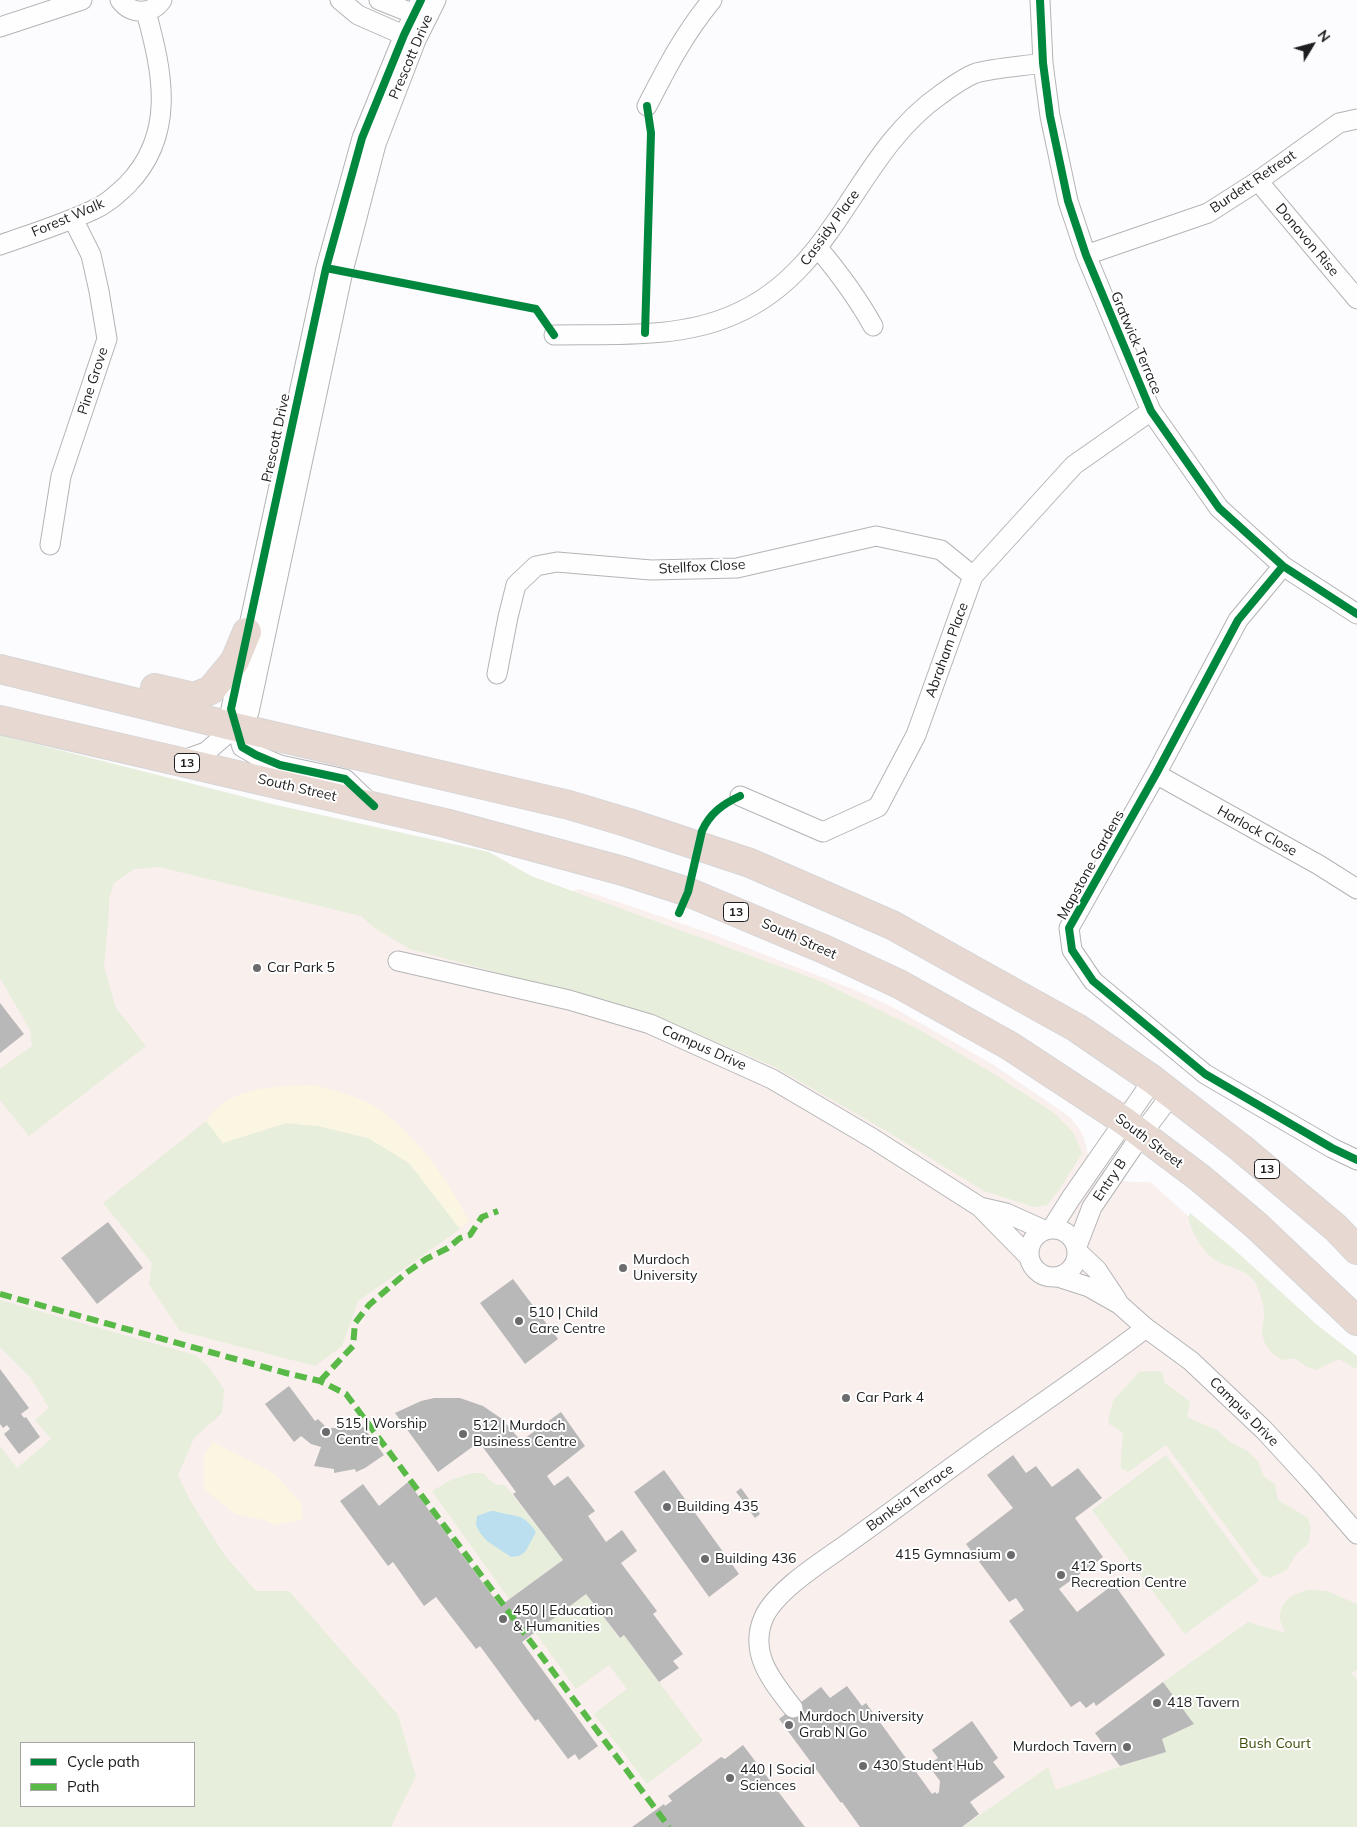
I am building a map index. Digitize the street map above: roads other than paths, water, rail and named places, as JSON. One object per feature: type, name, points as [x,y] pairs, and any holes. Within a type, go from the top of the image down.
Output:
[{"type":"highway","points":[[58,683],[74,676],[87,674],[194,697],[211,690],[220,681],[235,661],[247,632]]},
{"type":"highway","name":"13","points":[[0,669],[235,727],[569,805],[750,863],[892,925],[1077,1028],[1162,1087],[1241,1148],[1336,1228],[1357,1250]]},
{"type":"highway","name":"South Street","points":[[0,720],[445,823],[623,871],[688,892],[754,919],[899,984],[1010,1046],[1132,1128],[1200,1178],[1256,1226],[1357,1321]]},
{"type":"street","points":[[0,27],[82,0]]},
{"type":"street","points":[[120,0],[132,10],[146,12],[159,5],[162,0]]},
{"type":"street","points":[[340,0],[358,15],[410,38]]},
{"type":"street","points":[[379,0],[420,11]]},
{"type":"street","name":"Prescott Drive","points":[[179,761],[206,752],[249,712],[343,271],[376,144],[420,11],[436,0]]},
{"type":"street","points":[[647,106],[674,53],[712,0]]},
{"type":"street","name":"Gratwick Terrace","points":[[1040,0],[1043,62],[1050,116],[1068,201],[1086,255],[1151,411],[1219,508],[1283,566],[1357,614]]},
{"type":"street","name":"Forest Walk","points":[[0,245],[94,210],[113,199],[137,174],[152,148],[159,127],[162,93],[158,54],[146,12]]},
{"type":"street","name":"Prescott Drive","points":[[374,806],[345,779],[280,765],[242,747],[231,709],[326,268],[362,138],[410,38]]},
{"type":"street","name":"Cassidy Place","points":[[554,335],[673,331],[712,323],[734,315],[759,302],[798,272],[818,248],[893,139],[911,118],[935,98],[976,73],[1043,62]]},
{"type":"street","name":"Burdett Retreat","points":[[1086,255],[1208,213],[1258,181],[1339,123],[1357,119]]},
{"type":"street","name":"Donavon Rise","points":[[1258,181],[1357,299]]},
{"type":"street","name":"Pine Grove","points":[[50,545],[61,476],[107,339],[91,255],[73,219]]},
{"type":"street","points":[[818,248],[847,283],[873,326]]},
{"type":"street","name":"Abraham Place","points":[[740,796],[823,832],[878,807],[916,735],[973,576],[1074,466],[1151,411]]},
{"type":"street","name":"Stellfox Close","points":[[496,674],[516,586],[536,566],[557,562],[651,570],[737,568],[876,536],[942,550],[973,576]]},
{"type":"street","name":"Mapstone Gardens","points":[[1283,566],[1238,620],[1156,774],[1069,928],[1072,950],[1093,981],[1205,1074],[1332,1148],[1357,1160]]},
{"type":"street","points":[[253,698],[258,714],[273,735]]},
{"type":"street","name":"Harlock Close","points":[[1156,774],[1319,865],[1357,889]]},
{"type":"street","name":"Campus Drive","points":[[398,961],[569,1000],[650,1024],[772,1079],[872,1138],[980,1207],[1029,1257],[1036,1271],[1050,1277],[1058,1277],[1089,1287],[1118,1304],[1146,1328],[1191,1361],[1240,1407],[1311,1481],[1357,1534]]},
{"type":"street","name":"Entry B","points":[[1048,1229],[1071,1198],[1132,1128],[1162,1087]]},
{"type":"street","name":"Entry B","points":[[1077,1249],[1092,1207],[1132,1128]]},
{"type":"street","name":"Campus Drive","points":[[980,1207],[1006,1213],[1048,1229],[1060,1229],[1067,1233],[1073,1239],[1077,1249],[1096,1270],[1118,1304]]},
{"type":"street","points":[[1029,1257],[1029,1249],[1036,1234],[1048,1229]]},
{"type":"street","points":[[1058,1277],[1064,1275],[1074,1265],[1077,1249]]},
{"type":"street","name":"Banksia Terrace","points":[[793,1708],[769,1676],[763,1663],[760,1645],[761,1626],[769,1608],[777,1598],[965,1457],[1146,1328]]},
{"type":"water","points":[[491,1511],[520,1517],[533,1527],[536,1532],[525,1552],[519,1556],[511,1557],[487,1541],[480,1533],[476,1525],[477,1516]]},
{"type":"place","name":"Car Park 5","points":[[257,968]]},
{"type":"place","name":"Murdoch University","points":[[623,1268]]},
{"type":"place","name":"510 | Child Care Centre","points":[[519,1321]]},
{"type":"place","name":"Car Park 4","points":[[846,1398]]},
{"type":"place","name":"515 | Worship Centre","points":[[326,1432]]},
{"type":"place","name":"512 | Murdoch Business Centre","points":[[463,1434]]},
{"type":"place","name":"Building 435","points":[[667,1507]]},
{"type":"place","name":"415 Gymnasium","points":[[1011,1555]]},
{"type":"place","name":"Building 436","points":[[705,1559]]},
{"type":"place","name":"412 Sports Recreation Centre","points":[[1061,1575]]},
{"type":"place","name":"450 | Education & Humanities","points":[[503,1619]]},
{"type":"place","name":"418 Tavern","points":[[1157,1703]]},
{"type":"place","name":"Murdoch University Grab N Go","points":[[789,1725]]},
{"type":"place","name":"Murdoch Tavern","points":[[1127,1747]]},
{"type":"place","name":"430 Student Hub","points":[[863,1766]]},
{"type":"place","name":"440 | Social Sciences","points":[[730,1778]]},
{"type":"park label","name":"Bush Court","points":[[1275,1744]]}]
